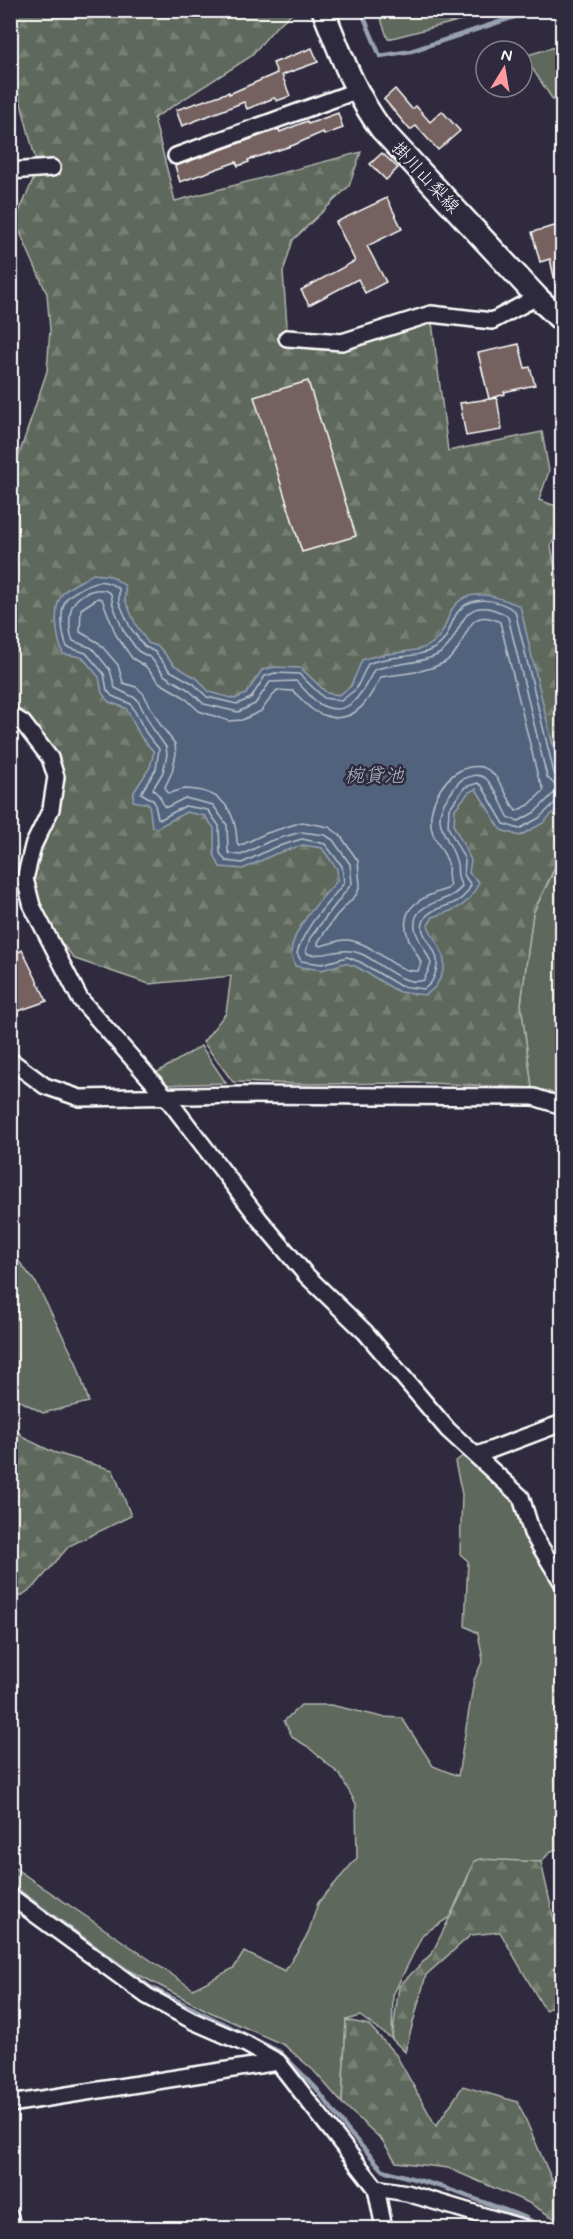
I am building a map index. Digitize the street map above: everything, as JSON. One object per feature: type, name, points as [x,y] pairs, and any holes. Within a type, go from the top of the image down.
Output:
[{"type":"main road","name":"掛川山梨線","points":[[323,10],[356,91],[381,129],[562,321]]},
{"type":"street","points":[[176,156],[356,91]]},
{"type":"street","points":[[10,171],[52,168]]},
{"type":"street","points":[[287,338],[342,342],[431,315],[492,321],[537,297]]},
{"type":"street","points":[[10,715],[23,723],[50,759],[56,777],[51,809],[33,846],[25,879],[32,906],[80,999],[167,1098],[261,1221],[306,1275],[365,1332],[448,1430],[521,1497],[532,1533],[562,1582]]},
{"type":"street","points":[[10,1060],[45,1086],[80,1098],[244,1095],[534,1097],[562,1106]]},
{"type":"street","points":[[477,1455],[562,1423]]},
{"type":"street","points":[[10,1896],[147,1996],[278,2062],[376,2188],[384,2229]]},
{"type":"street","points":[[10,2104],[278,2062]]},
{"type":"street","points":[[376,2188],[407,2193],[524,2229]]},
{"type":"street","points":[[10,2217],[12,2229]]},
{"type":"green space","points":[[378,10],[497,11],[388,39]]},
{"type":"green space","points":[[11,11],[308,11],[291,14],[275,28],[250,57],[154,118],[175,201],[361,152],[349,186],[293,240],[283,272],[287,326],[281,343],[342,342],[431,314],[448,451],[542,432],[549,471],[539,500],[562,508],[562,520],[551,546],[562,603],[562,868],[557,863],[533,913],[521,1004],[532,1088],[427,1083],[233,1082],[203,1042],[226,1013],[231,976],[149,984],[75,959],[37,914],[32,872],[56,777],[11,714],[11,472],[14,470],[47,371],[50,330],[47,294],[15,221],[38,169],[11,65]]},
{"type":"green space","points":[[562,45],[562,108],[559,109],[534,71],[534,53]]},
{"type":"green space","points":[[558,863],[562,868],[562,1100],[532,1088],[521,1004],[533,913]]},
{"type":"green space","points":[[201,1046],[226,1083],[163,1085],[156,1073]]},
{"type":"green space","points":[[10,1250],[36,1283],[76,1362],[89,1402],[43,1413],[11,1396]]},
{"type":"green space","points":[[10,1423],[24,1438],[53,1452],[113,1470],[131,1516],[69,1546],[35,1586],[11,1603]]},
{"type":"green space","points":[[464,1455],[506,1481],[562,1583],[562,1848],[551,1851],[541,1862],[480,1860],[468,1876],[450,1917],[423,1934],[393,1995],[392,2039],[360,2016],[346,2020],[342,2103],[313,2070],[284,2045],[208,2011],[99,1954],[11,1883],[10,1865],[193,1989],[234,1968],[244,1952],[285,1971],[308,1934],[318,1903],[357,1858],[356,1804],[340,1775],[307,1746],[293,1738],[284,1721],[301,1705],[331,1705],[382,1717],[402,1718],[433,1766],[458,1776],[474,1680],[483,1660],[478,1633],[465,1626],[468,1561],[460,1554],[462,1494],[455,1462]]},
{"type":"green space","points":[[480,1859],[541,1862],[562,1955],[562,2002],[545,2010],[500,1932],[471,1935],[426,1975],[405,2052],[392,2039],[399,1986],[432,1953],[461,1895],[474,1861]]},
{"type":"green space","points":[[346,2020],[369,2025],[396,2055],[436,2126],[463,2086],[518,2102],[562,2203],[562,2223],[529,2203],[448,2168],[396,2162],[382,2140],[342,2103]]},
{"type":"water","name":"椀貸池","points":[[93,574],[111,576],[125,586],[125,600],[136,625],[148,643],[159,647],[174,665],[198,679],[209,692],[235,699],[246,694],[262,670],[274,667],[301,668],[327,693],[339,695],[351,686],[362,660],[419,649],[434,642],[442,632],[456,604],[464,598],[472,595],[491,596],[520,606],[562,784],[562,804],[543,823],[520,836],[501,830],[476,789],[469,792],[455,809],[454,826],[471,860],[469,873],[479,882],[466,902],[456,909],[433,917],[428,925],[444,960],[442,974],[431,991],[425,995],[399,992],[357,967],[345,963],[322,970],[295,966],[291,952],[297,933],[309,913],[338,880],[337,869],[322,848],[303,845],[275,854],[243,869],[220,867],[214,854],[214,828],[205,816],[186,812],[157,828],[152,827],[149,804],[133,801],[134,792],[150,767],[154,752],[141,737],[126,708],[109,702],[102,693],[99,677],[82,657],[63,654],[59,640],[56,613],[60,598],[67,589]]},
{"type":"building","points":[[312,48],[318,62],[282,75],[290,96],[277,101],[274,98],[247,109],[244,102],[182,126],[176,110],[229,92],[229,94],[277,73],[273,63]]},
{"type":"building","points":[[395,89],[412,109],[416,106],[430,122],[442,111],[460,131],[438,150],[416,126],[410,130],[384,99]]},
{"type":"building","points":[[338,113],[343,128],[324,135],[323,132],[294,145],[248,160],[249,162],[238,166],[236,162],[180,182],[175,166],[279,129],[280,132],[307,121],[308,124]]},
{"type":"building","points":[[382,153],[398,168],[386,180],[370,164]]},
{"type":"building","points":[[387,198],[402,229],[367,246],[386,282],[365,293],[358,279],[309,305],[301,290],[355,261],[336,222]]},
{"type":"building","points":[[562,224],[562,289],[557,290],[550,259],[540,262],[532,232]]},
{"type":"building","points":[[519,344],[525,368],[530,367],[535,385],[504,392],[505,394],[489,399],[478,353]]},
{"type":"building","points":[[308,381],[356,536],[302,552],[254,397]]},
{"type":"building","points":[[497,398],[502,430],[466,436],[460,403]]},
{"type":"building","points":[[22,950],[47,1001],[10,1014],[10,957]]},
{"type":"waterway","points":[[361,10],[380,56],[411,51],[536,10]]},
{"type":"waterway","points":[[10,1885],[150,1987],[280,2052],[316,2088],[349,2132],[383,2170],[442,2187],[524,2217],[544,2228]]}]
